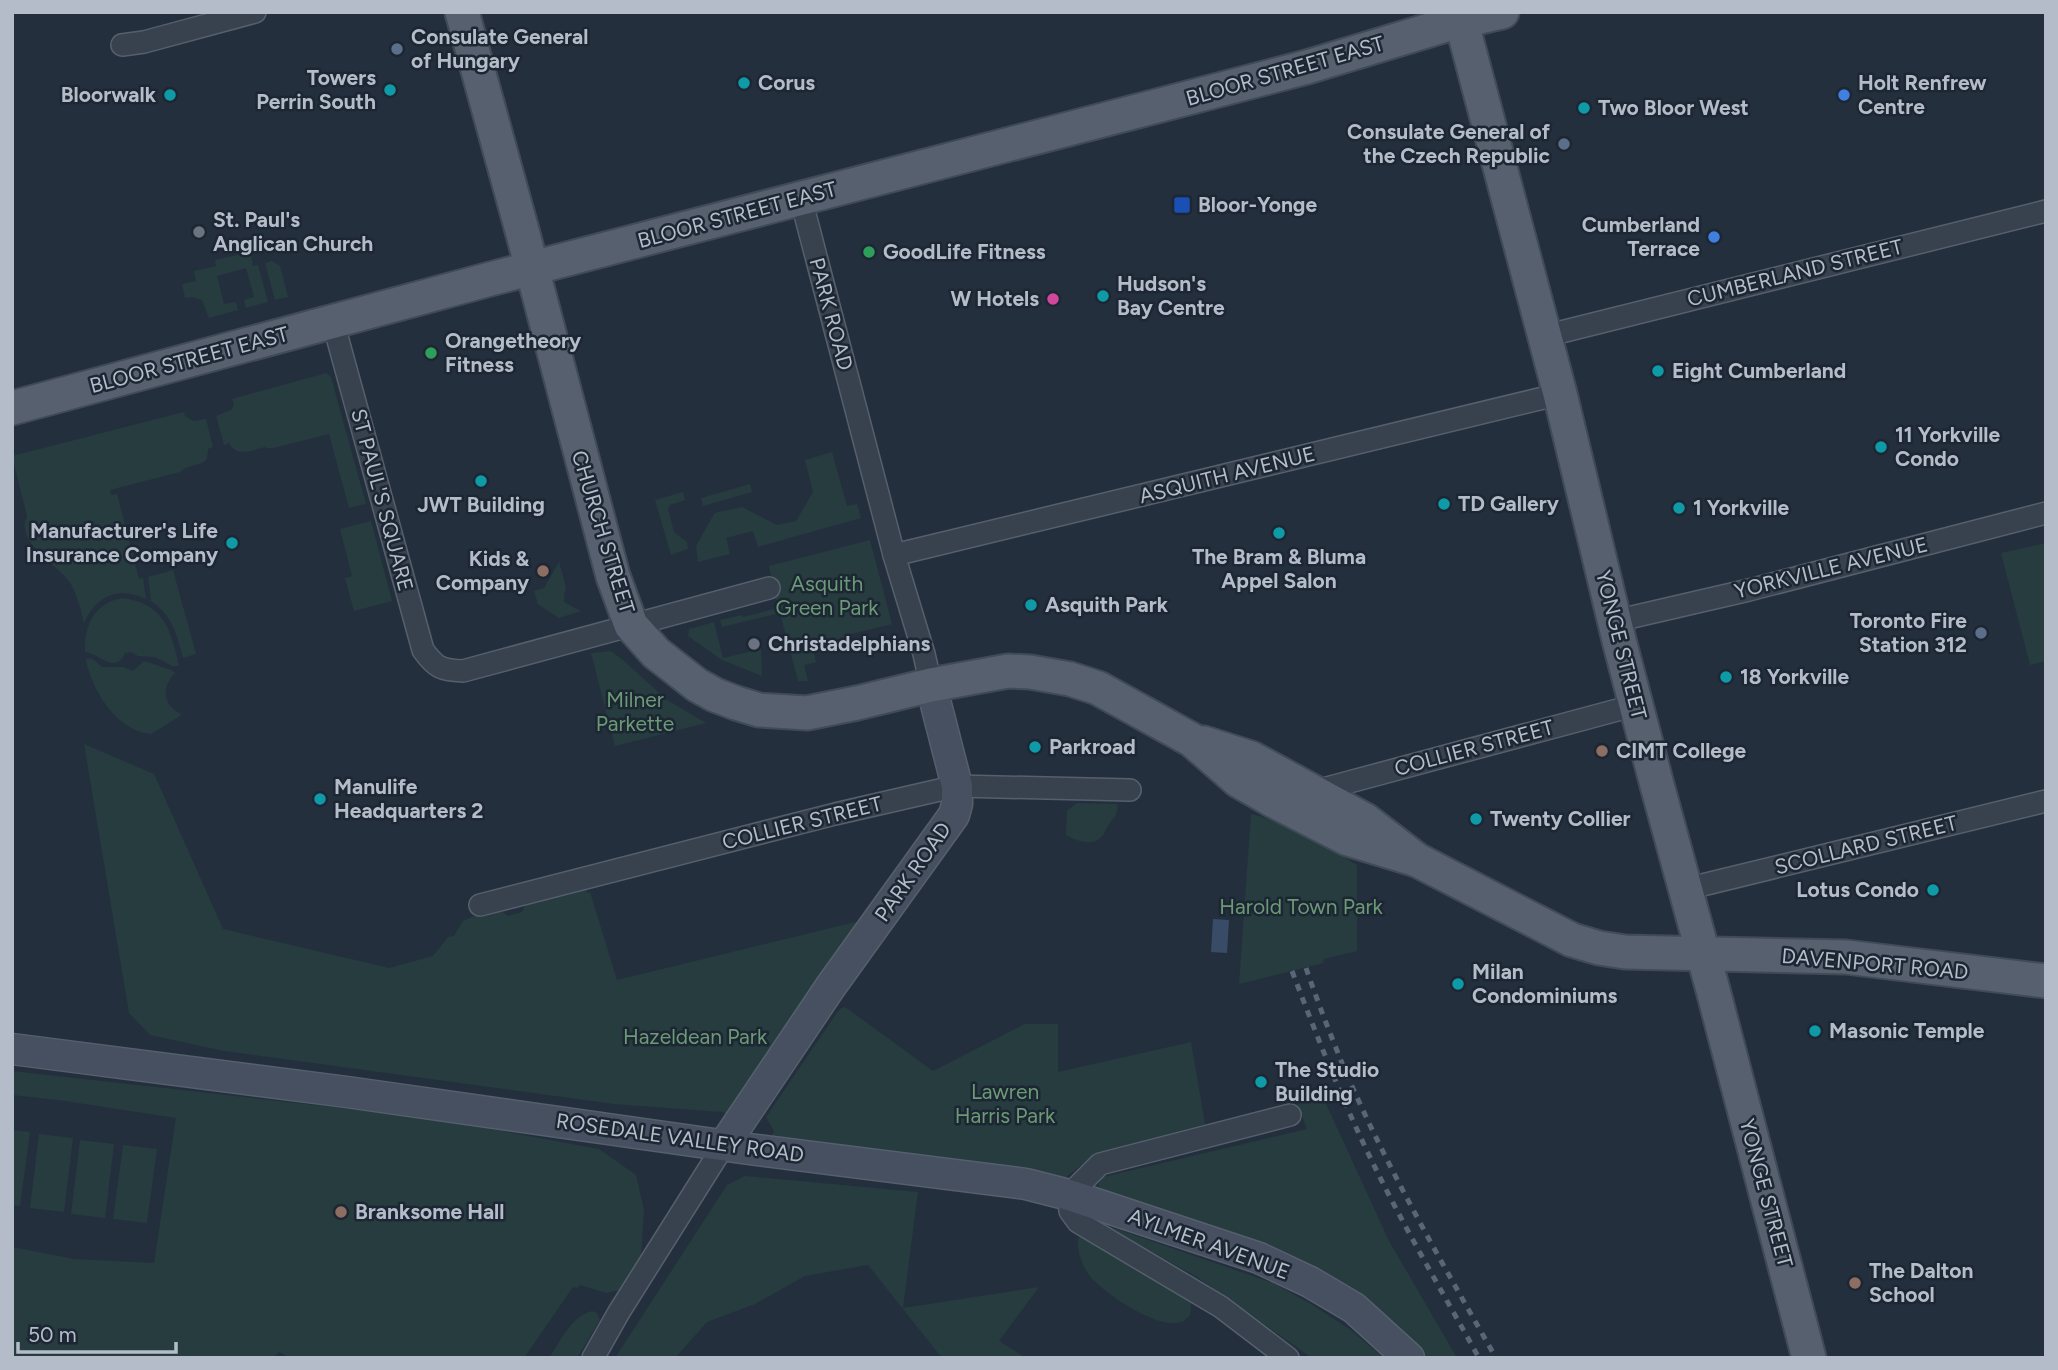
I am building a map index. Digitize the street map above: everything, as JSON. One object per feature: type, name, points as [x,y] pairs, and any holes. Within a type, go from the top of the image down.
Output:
[{"type":"main road","name":"CHURCH STREET","points":[[461,12],[613,576],[631,625],[676,671],[715,695],[759,710],[807,713],[1008,671],[1070,679],[1098,688],[1192,740],[1251,758],[1365,820],[1417,860],[1572,940],[1625,952],[1703,953]]},
{"type":"main road","name":"BLOOR STREET EAST","points":[[12,408],[531,269],[1307,67],[1461,17],[1502,12]]},
{"type":"main road","name":"YONGE STREET","points":[[1461,17],[1560,394],[1636,705],[1809,1358]]},
{"type":"main road","name":"CHURCH STREET","points":[[1192,740],[1239,781],[1272,800],[1348,839],[1417,860]]},
{"type":"main road","name":"DAVENPORT ROAD","points":[[1703,953],[1846,957],[2046,981]]},
{"type":"street","points":[[122,45],[255,12]]},
{"type":"street","name":"PARK ROAD","points":[[593,1358],[723,1145],[831,986],[949,823],[957,804],[957,786],[924,654],[894,555],[801,199]]},
{"type":"street","name":"CUMBERLAND STREET","points":[[1545,336],[2046,211]]},
{"type":"street","name":"ST PAUL'S SQUARE","points":[[333,322],[423,650],[432,663],[443,670],[463,671],[631,625]]},
{"type":"street","name":"ASQUITH AVENUE","points":[[894,555],[1560,394]]},
{"type":"street","name":"YORKVILLE AVENUE","points":[[1615,621],[1749,590],[2046,513]]},
{"type":"street","points":[[631,625],[769,588]]},
{"type":"street","name":"COLLIER STREET","points":[[1312,792],[1636,705]]},
{"type":"street","name":"COLLIER STREET","points":[[480,905],[835,814],[957,786],[1130,790]]},
{"type":"street","name":"SCOLLARD STREET","points":[[1686,889],[2046,801]]},
{"type":"street","name":"ROSEDALE VALLEY ROAD","points":[[12,1049],[1026,1184],[1069,1195]]},
{"type":"street","points":[[1288,1358],[1221,1307],[1078,1222],[1070,1211],[1069,1195],[1100,1164],[1290,1115]]},
{"type":"street","name":"AYLMER AVENUE","points":[[1069,1195],[1259,1258],[1300,1277],[1354,1308],[1409,1358]]},
{"type":"green space","points":[[246,253],[247,256],[251,255],[253,266],[258,265],[268,302],[246,308],[244,300],[254,297],[246,268],[217,276],[224,304],[236,302],[238,310],[209,318],[202,300],[185,298],[182,284],[196,281],[194,271],[216,266],[215,260]]},
{"type":"green space","points":[[272,261],[280,266],[288,297],[275,300],[265,263]]},
{"type":"green space","points":[[326,373],[331,377],[366,504],[349,508],[329,434],[245,452],[232,448],[229,443],[224,445],[216,416],[231,410],[234,404],[232,399]]},
{"type":"green space","points":[[184,412],[185,416],[194,421],[206,419],[213,447],[208,449],[207,459],[180,472],[110,490],[111,495],[117,494],[139,579],[143,578],[146,599],[126,593],[109,596],[95,606],[84,623],[72,586],[40,554],[27,536],[27,516],[12,456]]},
{"type":"green space","points":[[832,452],[847,506],[857,504],[861,518],[758,547],[753,531],[726,538],[730,554],[698,562],[696,546],[714,514],[718,512],[742,507],[777,525],[796,521],[813,492],[805,460]]},
{"type":"green space","points":[[750,484],[752,492],[703,506],[701,498]]},
{"type":"green space","points":[[683,492],[685,500],[670,505],[668,509],[674,532],[687,542],[688,549],[671,555],[655,500]]},
{"type":"green space","points":[[371,521],[392,601],[354,611],[345,578],[352,576],[340,529]]},
{"type":"green space","name":"Asquith Green Park","points":[[870,540],[892,624],[847,635],[848,640],[814,644],[817,662],[804,665],[808,681],[798,681],[780,613],[722,627],[720,620],[778,608],[769,566]]},
{"type":"green space","points":[[2046,543],[2046,661],[2030,665],[2001,553]]},
{"type":"green space","points":[[559,562],[566,587],[564,602],[581,611],[559,618],[538,604],[534,591],[544,588]]},
{"type":"green space","points":[[173,570],[196,654],[183,658],[169,619],[151,601],[148,577]]},
{"type":"green space","points":[[122,598],[148,606],[163,620],[173,641],[179,666],[131,652],[125,653],[121,659],[112,663],[85,652],[86,633],[93,617],[104,605]]},
{"type":"green space","points":[[714,622],[723,658],[761,649],[762,676],[722,660],[688,636],[689,629]]},
{"type":"green space","name":"Milner Parkette","points":[[611,651],[667,700],[706,723],[615,746],[591,653]]},
{"type":"green space","points":[[89,658],[102,667],[123,667],[133,671],[144,661],[171,670],[175,673],[167,684],[167,701],[180,716],[151,734],[127,726],[100,696],[89,672],[86,660]]},
{"type":"green space","name":"Hazeldean Park","points":[[84,744],[154,774],[223,929],[389,968],[433,956],[448,937],[454,936],[463,921],[474,916],[498,911],[508,916],[522,912],[528,902],[586,887],[587,893],[590,892],[617,980],[855,922],[863,928],[730,1115],[722,1112],[614,1104],[224,1051],[150,1035],[129,1013]]},
{"type":"green space","points":[[1077,803],[1117,804],[1116,815],[1102,836],[1095,841],[1082,842],[1066,835],[1067,811]]},
{"type":"green space","name":"Harold Town Park","points":[[1251,814],[1292,829],[1357,865],[1357,951],[1324,959],[1323,963],[1239,984]]},
{"type":"green space","name":"Lawren Harris Park","points":[[845,1007],[933,1071],[1025,1024],[1058,1024],[1058,1072],[1191,1042],[1205,1124],[1093,1155],[1064,1179],[771,1137],[774,1131],[766,1117],[834,1017]]},
{"type":"green space","name":"Branksome Hall","points":[[12,1071],[431,1118],[599,1149],[636,1175],[644,1210],[641,1257],[620,1290],[606,1293],[580,1285],[573,1287],[524,1358],[290,1358],[279,1352],[273,1358],[12,1358],[12,1247],[74,1259],[154,1263],[176,1118],[12,1095]]},
{"type":"green space","points":[[1322,1095],[1389,1241],[1457,1358],[1424,1358],[1410,1341],[1102,1191],[1098,1185],[1103,1177],[1307,1129],[1297,1103]]},
{"type":"green space","points":[[12,1130],[30,1132],[20,1206],[12,1205]]},
{"type":"green space","points":[[39,1134],[73,1138],[64,1212],[30,1208]]},
{"type":"green space","points":[[80,1140],[114,1144],[105,1218],[71,1214]]},
{"type":"green space","points":[[123,1145],[157,1149],[147,1223],[113,1219]]},
{"type":"green space","points":[[745,1176],[918,1192],[903,1308],[1039,1287],[999,1341],[1026,1358],[942,1358],[868,1265],[805,1276],[755,1304],[707,1322],[675,1358],[615,1358],[727,1185]]},
{"type":"green space","points":[[1102,1224],[1273,1283],[1352,1331],[1384,1358],[1312,1358],[1197,1277]]},
{"type":"green space","points":[[1082,1236],[1191,1303],[1190,1315],[1180,1322],[1166,1323],[1142,1314],[1117,1299],[1096,1282],[1084,1267],[1078,1244],[1078,1239]]},
{"type":"green space","points":[[592,1311],[597,1313],[600,1320],[577,1358],[549,1358],[572,1324]]},
{"type":"water","points":[[1213,919],[1229,920],[1227,953],[1211,952]]},
{"type":"railway","points":[[1306,968],[1342,1063],[1376,1138],[1496,1358]]},
{"type":"railway","points":[[1292,971],[1369,1155],[1479,1358]]},
{"type":"place","name":"Consulate General of Hungary","points":[[397,49]]},
{"type":"place","name":"Corus","points":[[744,83]]},
{"type":"place","name":"Towers Perrin South","points":[[390,90]]},
{"type":"place","name":"Bloorwalk","points":[[170,95]]},
{"type":"place","name":"Holt Renfrew Centre","points":[[1844,95]]},
{"type":"place","name":"Two Bloor West","points":[[1584,108]]},
{"type":"place","name":"Consulate General of the Czech Republic","points":[[1564,144]]},
{"type":"place","name":"Bloor-Yonge","points":[[1182,205]]},
{"type":"place","name":"St. Paul's Anglican Church","points":[[199,232]]},
{"type":"place","name":"Cumberland Terrace","points":[[1714,237]]},
{"type":"place","name":"GoodLife Fitness","points":[[869,252]]},
{"type":"place","name":"Hudson's Bay Centre","points":[[1103,296]]},
{"type":"place","name":"W Hotels","points":[[1053,299]]},
{"type":"place","name":"Orangetheory Fitness","points":[[431,353]]},
{"type":"place","name":"Eight Cumberland","points":[[1658,371]]},
{"type":"place","name":"11 Yorkville Condo","points":[[1881,447]]},
{"type":"place","name":"JWT Building","points":[[481,481]]},
{"type":"place","name":"TD Gallery","points":[[1444,504]]},
{"type":"place","name":"1 Yorkville","points":[[1679,508]]},
{"type":"place","name":"The Bram & Bluma Appel Salon","points":[[1279,533]]},
{"type":"place","name":"Manufacturer's Life Insurance Company","points":[[232,543]]},
{"type":"place","name":"Kids & Company","points":[[543,571]]},
{"type":"place","name":"Asquith Park","points":[[1031,605]]},
{"type":"place","name":"Toronto Fire Station 312","points":[[1981,633]]},
{"type":"place","name":"Christadelphians","points":[[754,644]]},
{"type":"place","name":"18 Yorkville","points":[[1726,677]]},
{"type":"place","name":"Parkroad","points":[[1035,747]]},
{"type":"place","name":"CIMT College","points":[[1602,751]]},
{"type":"place","name":"Manulife Headquarters 2","points":[[320,799]]},
{"type":"place","name":"Twenty Collier","points":[[1476,819]]},
{"type":"place","name":"Lotus Condo","points":[[1933,890]]},
{"type":"place","name":"Milan Condominiums","points":[[1458,984]]},
{"type":"place","name":"Masonic Temple","points":[[1815,1031]]},
{"type":"place","name":"The Studio Building","points":[[1261,1082]]},
{"type":"place","name":"Branksome Hall","points":[[341,1212]]},
{"type":"place","name":"The Dalton School","points":[[1855,1283]]}]
